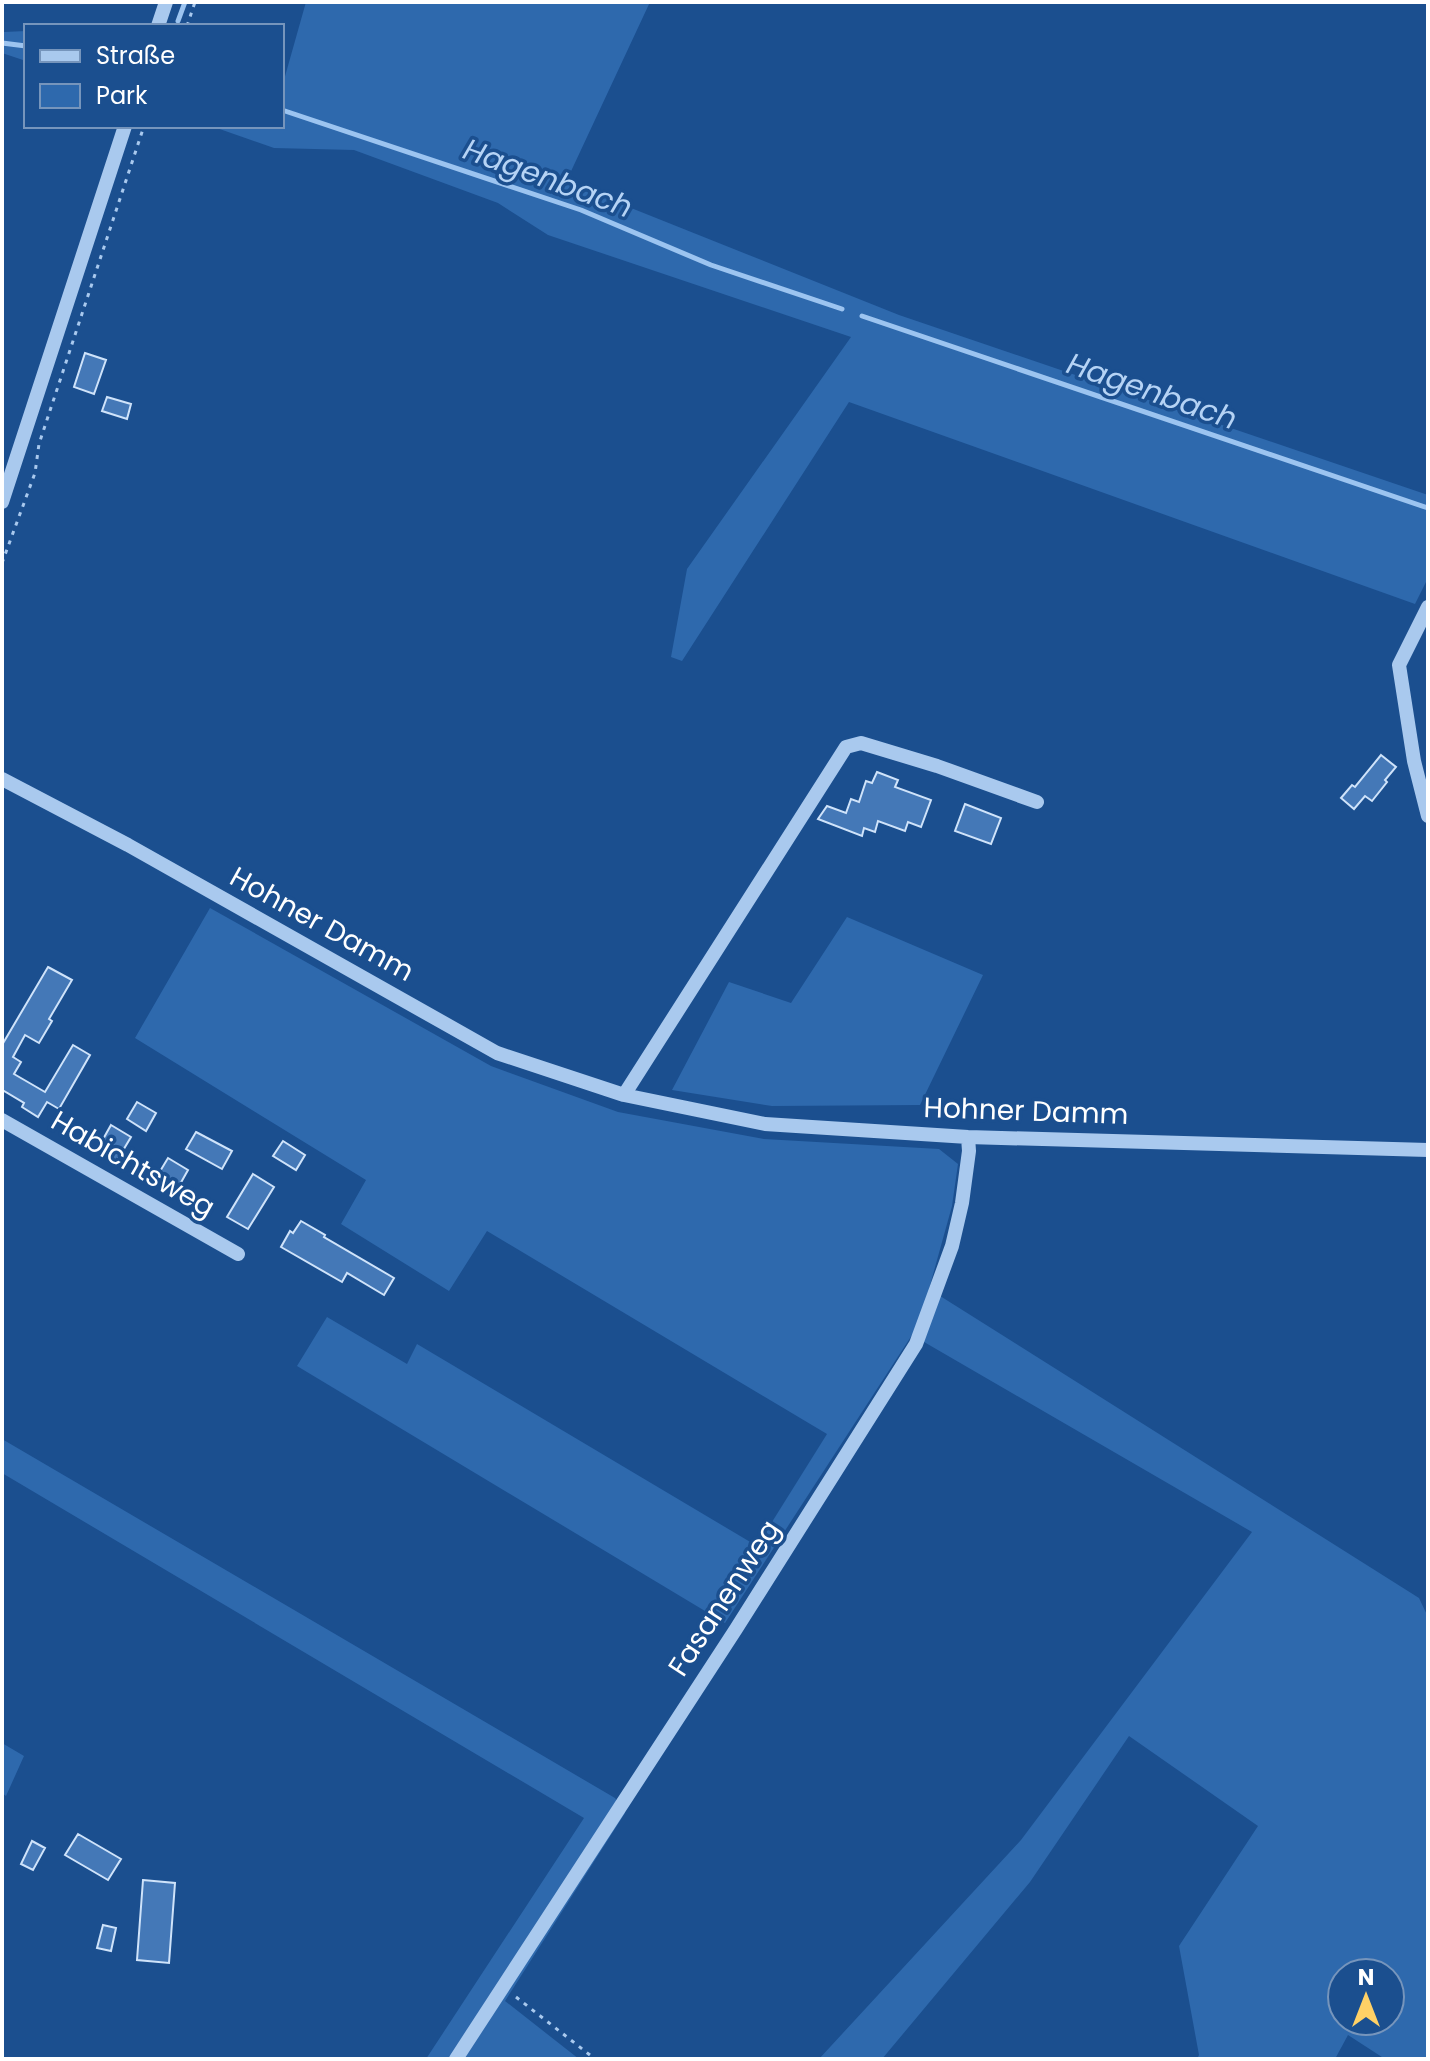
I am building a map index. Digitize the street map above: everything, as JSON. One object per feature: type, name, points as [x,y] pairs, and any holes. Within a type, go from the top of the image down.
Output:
[{"type":"street","points":[[159,24],[166,2]]},
{"type":"street","points":[[2,502],[124,128]]},
{"type":"street","points":[[1428,607],[1399,665],[1414,761],[1428,816]]},
{"type":"street","points":[[624,1095],[846,747],[861,743],[877,747],[1037,802]]},
{"type":"street","name":"Hohner Damm","points":[[2,779],[128,845],[497,1053],[624,1095],[765,1124],[968,1137],[1428,1150]]},
{"type":"street","name":"Habichtsweg","points":[[2,1120],[238,1254]]},
{"type":"street","name":"Fasanenweg","points":[[456,2059],[736,1629],[916,1344],[955,1232],[962,1203],[968,1137]]},
{"type":"path","points":[[188,24],[195,2]]},
{"type":"path","points":[[2,563],[35,473],[39,444],[143,128]]},
{"type":"path","points":[[503,1987],[595,2059]]},
{"type":"green space","points":[[306,2],[650,2],[566,182],[899,315],[1428,495],[1428,578],[1415,604],[849,402],[682,661],[671,657],[687,569],[851,337],[548,235],[498,203],[354,150],[274,148],[217,128],[284,128],[284,80]]},
{"type":"green space","points":[[24,31],[24,60],[2,53],[4,32]]},
{"type":"green space","points":[[210,908],[491,1066],[618,1112],[764,1139],[939,1149],[958,1164],[952,1206],[929,1289],[1419,1598],[1428,1617],[1428,2059],[1385,2059],[1351,2037],[1406,2037],[1406,1957],[1326,1957],[1326,2037],[1347,2037],[1335,2059],[1197,2059],[1199,2055],[1179,1946],[1258,1826],[1129,1736],[1030,1882],[882,2059],[819,2059],[1021,1840],[1252,1532],[912,1335],[725,1623],[297,1366],[327,1317],[407,1364],[417,1344],[757,1546],[827,1434],[487,1231],[449,1291],[341,1224],[366,1180],[135,1038]]},
{"type":"green space","points":[[847,917],[983,975],[920,1105],[772,1106],[672,1090],[729,982],[791,1003]]},
{"type":"green space","points":[[2,1439],[615,1798],[625,1813],[505,2001],[579,2059],[426,2059],[584,1818],[2,1473]]},
{"type":"green space","points":[[2,1743],[24,1756],[6,1796],[2,1793]]},
{"type":"building","points":[[85,353],[106,360],[94,394],[74,387]]},
{"type":"building","points":[[107,397],[131,404],[127,419],[102,411]]},
{"type":"building","points":[[1381,755],[1396,767],[1372,801],[1365,796],[1354,809],[1341,798],[1352,785],[1355,787]]},
{"type":"building","points":[[877,772],[898,780],[895,787],[931,800],[921,827],[908,822],[905,831],[878,821],[875,832],[864,828],[862,836],[818,819],[827,806],[846,813],[851,799],[859,802],[866,781],[872,783]]},
{"type":"building","points":[[965,804],[1001,818],[991,844],[955,831]]},
{"type":"building","points":[[48,967],[72,980],[39,1043],[25,1035],[13,1057],[21,1062],[14,1074],[45,1092],[73,1045],[90,1055],[59,1109],[47,1102],[38,1117],[22,1107],[24,1103],[4,1091],[2,1093],[2,1045]]},
{"type":"building","points":[[137,1102],[156,1113],[146,1131],[127,1119]]},
{"type":"building","points":[[111,1125],[131,1137],[116,1162],[97,1150]]},
{"type":"building","points":[[196,1132],[232,1151],[222,1169],[186,1149]]},
{"type":"building","points":[[283,1141],[305,1155],[296,1170],[273,1156]]},
{"type":"building","points":[[168,1158],[188,1170],[174,1195],[153,1183]]},
{"type":"building","points":[[253,1174],[274,1187],[248,1229],[227,1217]]},
{"type":"building","points":[[301,1221],[394,1278],[384,1295],[347,1273],[342,1282],[281,1247],[290,1231],[293,1233]]},
{"type":"building","points":[[78,1834],[121,1859],[108,1880],[65,1855]]},
{"type":"building","points":[[32,1841],[45,1848],[33,1870],[21,1864]]},
{"type":"building","points":[[143,1880],[175,1883],[169,1963],[137,1960]]},
{"type":"building","points":[[103,1925],[116,1928],[111,1951],[97,1948]]},
{"type":"waterway","points":[[178,21],[185,2]]},
{"type":"waterway","name":"Hagenbach","points":[[2,43],[24,46]]},
{"type":"waterway","name":"Hagenbach","points":[[284,111],[581,210],[711,265],[842,309]]},
{"type":"waterway","name":"Hagenbach","points":[[862,316],[1428,508]]}]
